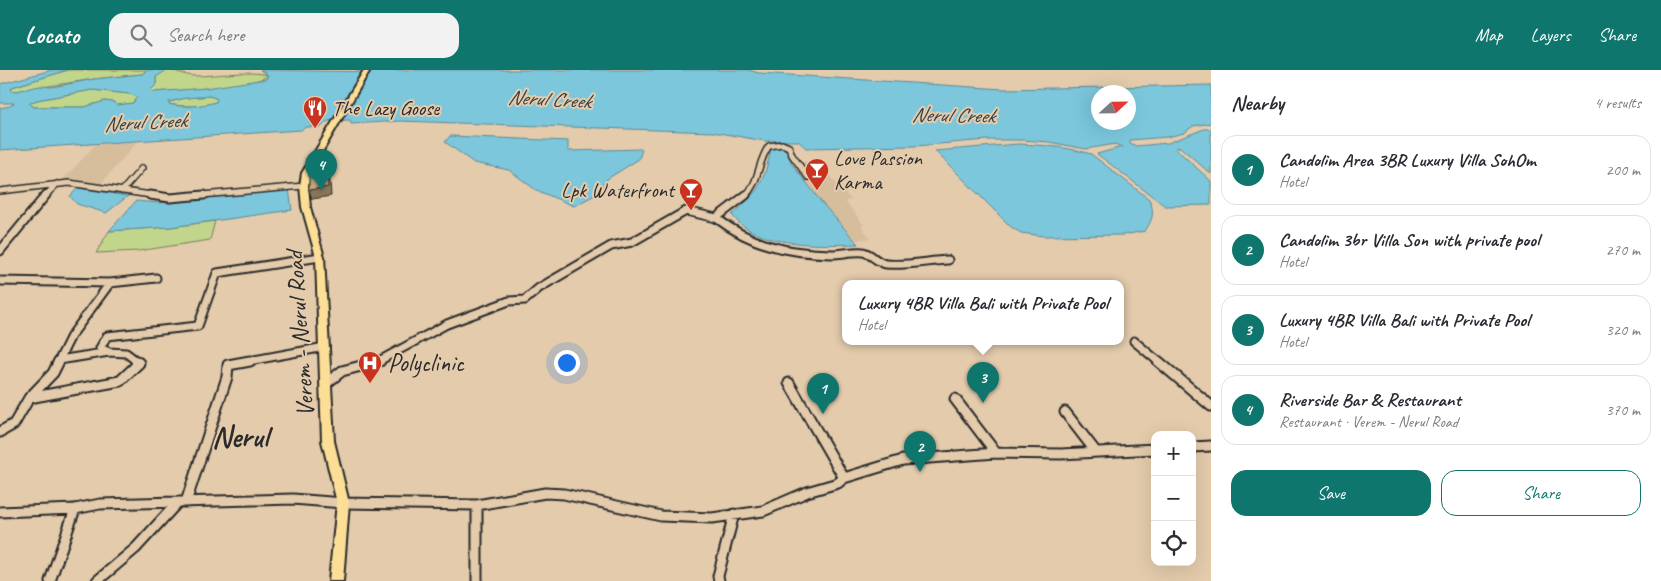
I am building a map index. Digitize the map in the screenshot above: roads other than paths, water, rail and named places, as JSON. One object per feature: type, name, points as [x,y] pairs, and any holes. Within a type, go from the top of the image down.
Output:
[{"type":"main road","name":"Verem - Nerul Road","points":[[336,581],[343,503],[328,441],[327,383],[320,257],[306,207],[304,186],[306,173],[367,70]]},
{"type":"street","points":[[716,218],[740,201],[755,183],[769,146],[782,144],[789,147],[792,155],[808,177]]},
{"type":"street","points":[[122,191],[142,168]]},
{"type":"street","points":[[0,191],[70,183],[170,198],[304,186]]},
{"type":"street","points":[[0,251],[39,202],[57,184]]},
{"type":"street","points":[[327,383],[342,371],[374,364],[446,324],[509,301],[525,300],[539,288],[611,246],[632,242],[686,211],[716,218],[738,234],[783,249],[843,254],[864,252],[876,262],[886,264],[948,260]]},
{"type":"street","points":[[109,352],[100,348],[107,336],[198,326],[217,273],[320,257]]},
{"type":"street","points":[[0,281],[110,283],[156,278]]},
{"type":"street","points":[[0,432],[14,424],[29,398],[53,373],[71,336],[110,283]]},
{"type":"street","points":[[1134,341],[1211,406]]},
{"type":"street","points":[[97,581],[136,548],[182,502],[227,377],[228,365],[325,347]]},
{"type":"street","points":[[29,398],[120,381],[139,363],[126,353],[109,352],[59,360]]},
{"type":"street","points":[[789,383],[844,478]]},
{"type":"street","points":[[955,399],[996,454]]},
{"type":"street","points":[[1066,412],[1096,452]]},
{"type":"street","points":[[1196,447],[1211,446]]},
{"type":"street","points":[[0,512],[75,509],[100,504],[293,499],[343,503],[477,505],[545,494],[564,494],[661,516],[712,518],[763,511],[807,492],[838,483],[844,478],[903,460],[996,454],[1061,454],[1151,449]]},
{"type":"street","points":[[477,505],[477,581]]},
{"type":"street","points":[[50,581],[75,509]]},
{"type":"street","points":[[719,581],[734,514]]},
{"type":"water","name":"Nerul Creek","points":[[52,70],[68,70],[12,87],[11,90],[16,91],[40,86],[52,87],[94,79],[142,74],[147,70],[167,70],[156,77],[156,85],[151,90],[153,92],[206,88],[266,79],[268,75],[260,70],[378,72],[395,70],[748,70],[759,73],[1003,89],[1091,87],[1091,130],[1136,130],[1136,86],[1211,85],[1211,123],[1193,126],[1184,133],[1167,137],[1130,140],[1130,143],[1136,146],[1168,143],[1204,129],[1211,129],[1211,174],[1180,147],[1175,148],[1211,181],[1211,205],[1165,206],[1097,154],[1122,147],[1115,144],[1086,149],[1049,142],[987,140],[915,146],[806,148],[798,141],[765,141],[713,132],[400,121],[351,124],[350,120],[328,121],[321,127],[306,127],[301,130],[0,150],[0,108],[14,103],[0,103],[0,84]],"holes":[[[92,90],[130,94],[137,97],[133,103],[117,105],[114,102],[105,101],[84,107],[34,107],[29,103]],[[210,96],[217,99],[216,102],[186,106],[169,104],[169,102],[186,98]]]},
{"type":"water","points":[[450,136],[568,141],[568,151],[642,149],[639,159],[607,179],[597,194],[574,206],[536,190],[509,170],[474,163],[445,142]]},
{"type":"water","points":[[1018,144],[1055,147],[1091,154],[1149,199],[1152,215],[1145,231],[1123,235],[1043,236],[1021,233],[1011,227],[935,151]]},
{"type":"water","points":[[771,148],[785,148],[792,164],[822,203],[858,244],[808,244],[773,239],[757,234],[743,226],[732,215],[749,199],[759,186],[766,170]]},
{"type":"water","points":[[78,188],[128,196],[106,213],[77,204],[70,196]]},
{"type":"water","points":[[289,189],[292,210],[171,227],[109,231],[136,201],[159,203]]},
{"type":"place","name":"The Lazy Goose","points":[[315,129]]},
{"type":"place","name":"Riverside Bar & Restaurant","points":[[321,190]]},
{"type":"place","name":"Love Passion Karma","points":[[817,191]]},
{"type":"place","name":"Lpk Waterfront","points":[[691,211]]},
{"type":"place","name":"Polyclinic","points":[[370,384]]},
{"type":"place","name":"Luxury 4BR Villa Bali with Private Pool","points":[[983,403]]},
{"type":"place","name":"Candolim Area 3BR Luxury Villa SohOm","points":[[823,414]]},
{"type":"place","name":"Candolim 3br Villa Son with private pool","points":[[920,472]]},
{"type":"district","name":"Nerul","points":[[240,437]]}]
